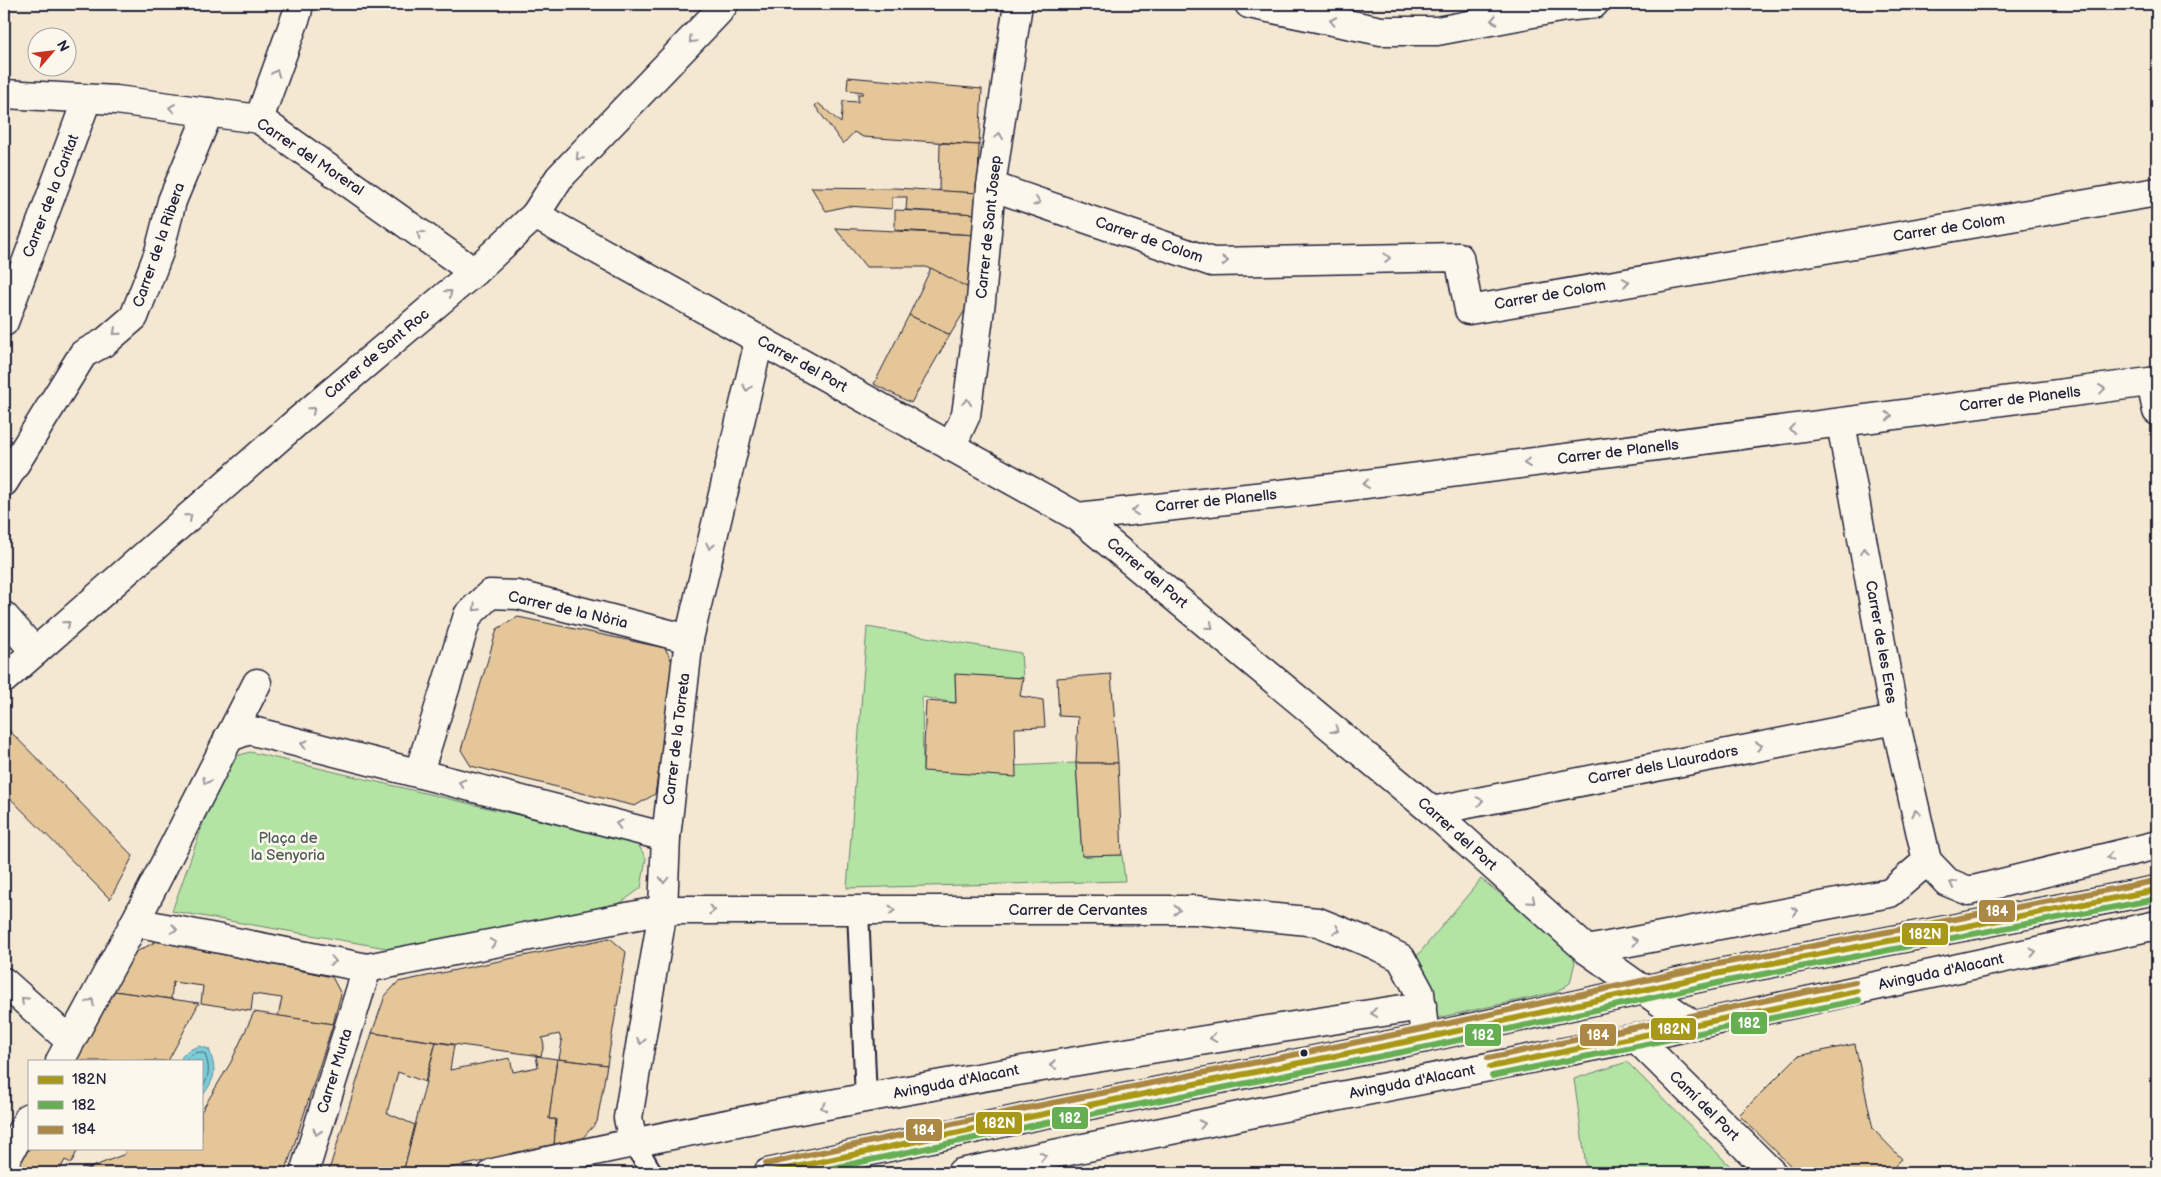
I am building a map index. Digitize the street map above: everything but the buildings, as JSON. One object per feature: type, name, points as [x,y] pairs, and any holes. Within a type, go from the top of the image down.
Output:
[{"type":"street","points":[[259,119],[299,4]]},
{"type":"street","name":"Carrer de Sant Roc","points":[[4,679],[298,421],[474,272],[535,215],[559,178],[724,4]]},
{"type":"street","name":"Carrer de Sant Josep","points":[[951,447],[966,415],[981,301],[991,186],[1018,4]]},
{"type":"street","points":[[1249,4],[1380,31],[1437,31],[1565,7],[1594,4]]},
{"type":"street","name":"Carrer del Moreral","points":[[4,94],[116,100],[259,119],[474,272]]},
{"type":"street","name":"Carrer de la Caritat","points":[[4,322],[87,98]]},
{"type":"street","name":"Carrer de la Ribera","points":[[4,482],[83,354],[105,342],[134,317],[160,252],[172,201],[209,112]]},
{"type":"street","name":"Carrer de Colom","points":[[991,186],[1212,262],[1458,257],[1469,310],[2157,192]]},
{"type":"street","name":"Carrer del Port","points":[[535,215],[1078,517],[1432,811],[1587,950],[1694,1026]]},
{"type":"street","name":"Carrer de la Torreta","points":[[633,1142],[628,1118],[663,910],[666,836],[688,639],[759,341]]},
{"type":"street","points":[[2154,382],[2157,411]]},
{"type":"street","name":"Carrer de Planells","points":[[1078,517],[1342,487],[2154,382]]},
{"type":"street","name":"Carrer de les Eres","points":[[1840,422],[1895,720],[1927,861]]},
{"type":"street","name":"Carrer de la Nòria","points":[[419,772],[468,615],[490,594],[518,595],[688,639]]},
{"type":"street","points":[[4,616],[35,652]]},
{"type":"street","points":[[4,982],[65,1051],[135,922],[257,683]]},
{"type":"street","name":"Carrer dels Llauradors","points":[[1432,811],[1895,720]]},
{"type":"street","points":[[228,738],[250,730],[666,836]]},
{"type":"street","points":[[1587,950],[1890,893],[1927,861],[1948,882],[1968,891],[2157,845]]},
{"type":"street","points":[[768,1173],[1425,1038],[1642,990],[2157,890]]},
{"type":"street","points":[[135,922],[367,968],[663,910]]},
{"type":"street","name":"Carrer de Cervantes","points":[[663,910],[1195,910],[1318,922],[1373,944],[1400,958],[1420,993],[1425,1038]]},
{"type":"street","name":"Avinguda d'Alacant","points":[[960,1173],[1694,1026],[2157,925]]},
{"type":"street","name":"Carrer Murta","points":[[304,1173],[367,968]]},
{"type":"street","name":"Avinguda d'Alacant","points":[[493,1173],[633,1142],[866,1099],[1142,1050],[1422,1006]]},
{"type":"street","name":"Camí del Port","points":[[1636,1038],[1772,1173]]},
{"type":"street","points":[[4,1163],[28,1119]]},
{"type":"lane","points":[[858,910],[866,1099]]},
{"type":"lane","points":[[633,1142],[652,1173]]},
{"type":"green space","points":[[867,627],[1021,653],[1023,678],[955,675],[956,703],[922,697],[923,770],[1076,763],[1082,856],[1122,855],[1125,881],[847,888]]},
{"type":"green space","name":"Plaça de la Senyoria","points":[[250,752],[637,843],[646,858],[641,888],[610,911],[398,950],[172,911],[226,759]]},
{"type":"green space","points":[[1481,879],[1567,946],[1575,962],[1570,983],[1557,992],[1428,1020],[1417,956]]},
{"type":"green space","points":[[1627,1062],[1737,1173],[1587,1173],[1574,1079]]},
{"type":"water","points":[[199,1046],[209,1049],[213,1064],[214,1075],[202,1097],[202,1060],[180,1060],[185,1053]]},
{"type":"transit line","name":"184","points":[[766,1164],[1027,1108],[1423,1029],[1723,963],[2155,881]]},
{"type":"transit line","name":"182N","points":[[768,1173],[1029,1117],[1425,1038],[1725,972],[2157,890]]},
{"type":"transit line","name":"182","points":[[809,1173],[1031,1126],[1427,1047],[1727,981],[2157,899]]},
{"type":"transit line","name":"184","points":[[1488,1058],[1855,982]]},
{"type":"transit line","name":"182N","points":[[1490,1067],[1857,991]]},
{"type":"transit line","name":"182","points":[[1492,1076],[1859,1000]]}]
